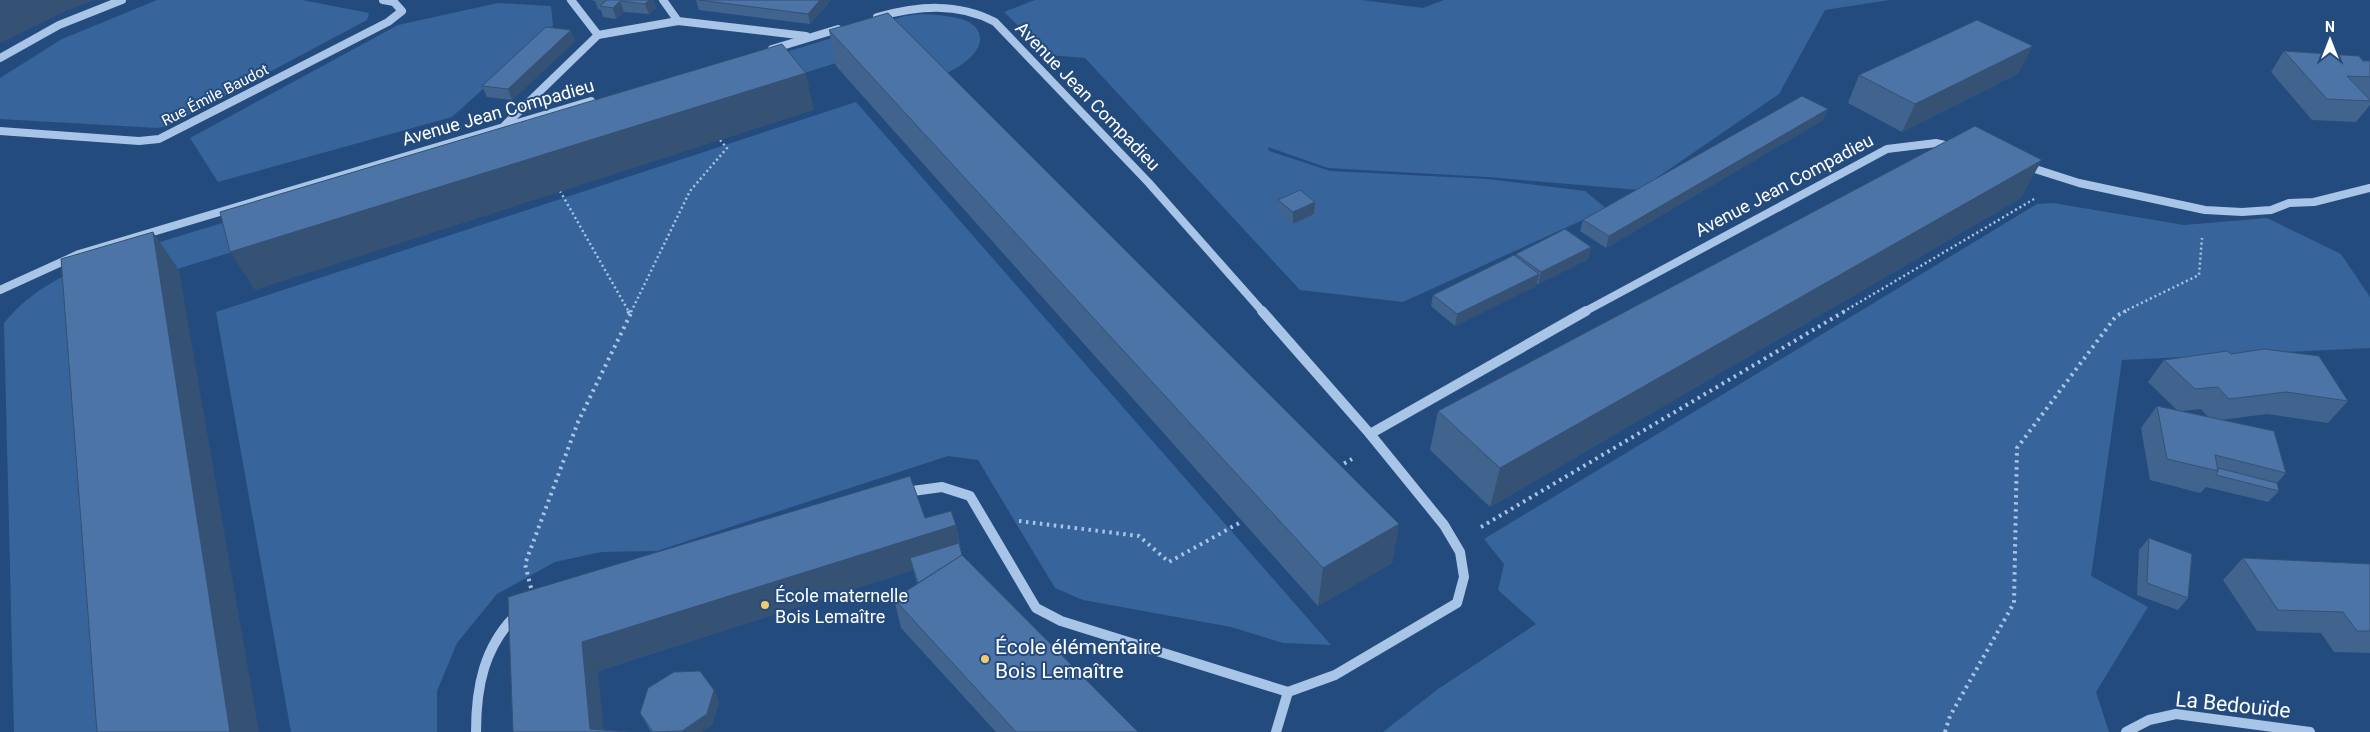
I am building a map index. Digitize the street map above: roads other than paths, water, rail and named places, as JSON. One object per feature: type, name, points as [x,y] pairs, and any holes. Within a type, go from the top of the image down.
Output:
[{"type":"street","points":[[0,58],[39,34],[94,9],[122,0]]},
{"type":"street","name":"Rue Émile Baudot","points":[[0,131],[139,141],[159,139],[182,129],[388,22],[402,11],[394,2],[383,0]]},
{"type":"street","name":"Avenue Jean Compadieu","points":[[868,20],[896,11],[930,4],[983,14],[995,22],[1148,182],[1370,434],[1444,525],[1460,552],[1464,577],[1457,603],[1335,675],[1288,692]]},
{"type":"street","points":[[765,50],[849,26]]},
{"type":"street","points":[[503,127],[598,34]]},
{"type":"street","name":"Avenue Jean Compadieu","points":[[0,290],[78,254],[597,100]]},
{"type":"street","points":[[898,494],[942,487],[970,496],[982,516]]},
{"type":"street","points":[[476,732],[482,665],[505,623],[534,601]]},
{"type":"street","points":[[1276,732],[1288,692]]},
{"type":"street","name":"La Bedouïde","points":[[2126,732],[2149,720],[2176,714],[2310,732]]},
{"type":"lane","points":[[571,0],[598,34],[678,21],[811,37]]},
{"type":"lane","points":[[663,0],[678,21]]},
{"type":"lane","name":"Avenue Jean Compadieu","points":[[1370,434],[1642,279],[1887,149],[1936,143],[1965,150]]},
{"type":"lane","points":[[2021,164],[2067,179],[2205,210],[2242,212],[2271,210],[2289,203],[2314,202],[2370,188]]},
{"type":"lane","points":[[982,516],[1036,608],[1061,621],[1288,692]]},
{"type":"place","name":"École maternelle Bois Lemaître","points":[[765,605]]},
{"type":"place","name":"École élémentaire Bois Lemaître","points":[[985,659]]}]
